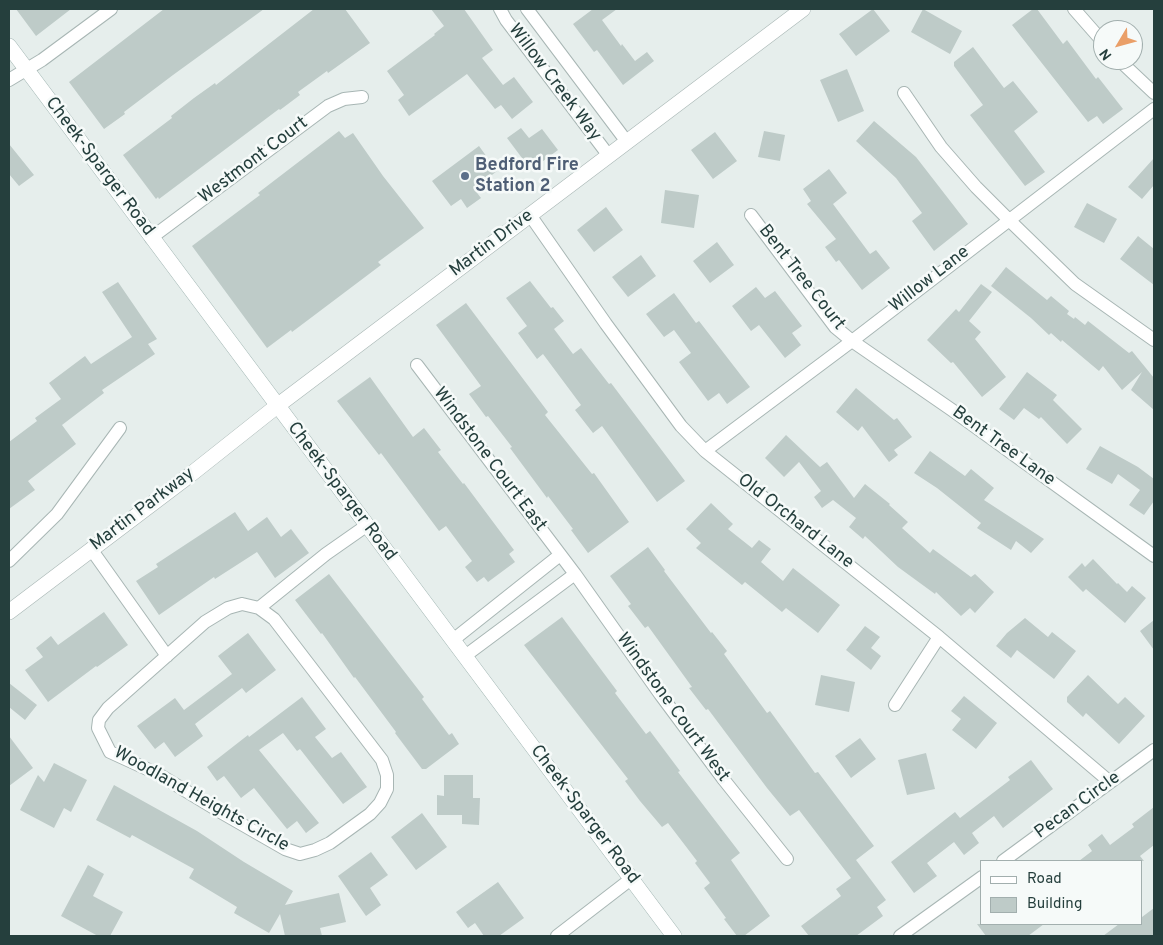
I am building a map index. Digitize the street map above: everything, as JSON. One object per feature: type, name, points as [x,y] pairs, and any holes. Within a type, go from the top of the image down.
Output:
[{"type":"main road","name":"Martin Drive","points":[[277,406],[803,9]]},
{"type":"main road","name":"Cheek-Sparger Road","points":[[9,46],[674,936]]},
{"type":"main road","name":"Martin Parkway","points":[[9,612],[190,475],[277,406]]},
{"type":"street","points":[[9,80],[27,70],[111,9]]},
{"type":"street","name":"Willow Creek Way","points":[[500,9],[506,20],[609,156]]},
{"type":"street","name":"Willow Creek Way","points":[[527,9],[627,142]]},
{"type":"street","points":[[1074,9],[1093,31]]},
{"type":"street","points":[[1130,70],[1154,93]]},
{"type":"street","points":[[904,93],[941,147],[976,187],[1009,220],[1075,284],[1154,340]]},
{"type":"street","name":"Westmont Court","points":[[152,238],[328,106],[344,99],[362,97]]},
{"type":"street","name":"Willow Lane","points":[[705,451],[852,341],[1154,108]]},
{"type":"street","name":"Old Orchard Lane","points":[[530,215],[669,410],[681,426],[705,451],[939,637],[1110,782]]},
{"type":"street","name":"Bent Tree Court","points":[[751,215],[834,326],[852,341]]},
{"type":"street","name":"Bent Tree Lane","points":[[852,341],[952,410],[1154,556]]},
{"type":"street","name":"Windstone Court East","points":[[417,365],[560,555]]},
{"type":"street","points":[[9,561],[58,514],[120,428]]},
{"type":"street","points":[[259,608],[326,554],[366,526]]},
{"type":"street","points":[[91,549],[167,656]]},
{"type":"street","points":[[453,640],[560,555]]},
{"type":"street","name":"Windstone Court West","points":[[560,555],[718,772],[787,859]]},
{"type":"street","points":[[465,656],[575,574]]},
{"type":"street","name":"Woodland Heights Circle","points":[[242,604],[259,608],[274,618],[382,760],[387,775],[387,789],[380,804],[370,814],[330,843],[300,854],[285,849],[158,774],[110,752],[100,736],[98,728],[100,720],[108,708],[205,622],[228,608],[242,604]]},
{"type":"street","points":[[895,705],[939,637]]},
{"type":"street","name":"Pecan Circle","points":[[1004,860],[1154,750]]},
{"type":"street","points":[[900,936],[980,877]]},
{"type":"street","points":[[557,936],[631,878]]},
{"type":"building","points":[[16,9],[71,9],[36,36]]},
{"type":"building","points":[[164,9],[264,9],[173,75],[104,129],[69,82]]},
{"type":"building","points":[[314,9],[345,9],[370,43],[298,92],[300,95],[159,199],[158,197],[156,199],[123,155],[172,118],[171,116],[194,98],[215,83],[216,85]]},
{"type":"building","points":[[431,9],[464,9],[493,50],[482,58],[503,85],[514,77],[533,102],[512,119],[501,105],[495,109],[467,74],[409,116],[398,100],[404,95],[387,71],[444,26]]},
{"type":"building","points":[[593,9],[617,9],[602,20],[621,46],[622,44],[635,61],[647,52],[654,61],[623,85],[597,50],[594,52],[573,24]]},
{"type":"building","points":[[873,9],[890,31],[856,56],[839,34]]},
{"type":"building","points":[[923,9],[962,31],[950,54],[911,32]]},
{"type":"building","points":[[1033,9],[1037,9],[1063,44],[1067,40],[1096,79],[1098,77],[1123,109],[1103,124],[1097,116],[1088,122],[1012,25]]},
{"type":"building","points":[[973,47],[1004,88],[1013,81],[1038,112],[1014,131],[1045,172],[1025,186],[970,115],[983,105],[954,66],[954,62]]},
{"type":"building","points":[[847,69],[864,111],[838,122],[820,80]]},
{"type":"building","points":[[874,121],[916,157],[968,224],[934,251],[912,221],[922,213],[896,178],[856,141]]},
{"type":"building","points":[[521,128],[529,138],[542,129],[558,150],[531,170],[507,138]]},
{"type":"building","points":[[339,131],[345,138],[353,133],[383,176],[424,228],[378,262],[381,265],[292,332],[291,330],[267,348],[192,246],[260,195],[258,193]]},
{"type":"building","points":[[764,131],[785,135],[780,161],[758,157]]},
{"type":"building","points":[[715,132],[737,161],[713,179],[691,150]]},
{"type":"building","points":[[9,144],[34,175],[19,186],[9,174]]},
{"type":"building","name":"Bedford Fire Station 2","points":[[479,146],[497,171],[474,189],[481,198],[467,208],[461,199],[451,206],[432,181]]},
{"type":"building","points":[[1154,158],[1154,185],[1142,199],[1128,187]]},
{"type":"building","points":[[829,169],[847,193],[833,204],[870,254],[876,250],[890,268],[862,290],[839,260],[836,262],[825,247],[836,239],[807,204],[811,201],[803,189]]},
{"type":"building","points":[[665,190],[699,195],[694,228],[661,223]]},
{"type":"building","points":[[1087,203],[1117,219],[1104,243],[1074,227]]},
{"type":"building","points":[[606,207],[623,230],[594,252],[577,230]]},
{"type":"building","points":[[1138,236],[1154,249],[1154,285],[1120,259]]},
{"type":"building","points":[[717,242],[734,265],[710,283],[693,261]]},
{"type":"building","points":[[641,255],[656,276],[628,297],[612,277]]},
{"type":"building","points":[[1006,267],[1047,300],[1051,296],[1069,311],[1067,314],[1074,319],[1075,317],[1085,325],[1088,321],[1129,353],[1132,351],[1154,378],[1154,410],[1131,390],[1142,372],[1122,390],[1103,366],[1099,371],[1062,340],[1061,342],[1051,333],[1049,335],[991,286]]},
{"type":"building","points":[[530,281],[564,321],[554,329],[573,354],[581,348],[609,384],[611,383],[685,481],[657,502],[602,426],[593,433],[575,410],[581,405],[543,354],[537,359],[518,333],[527,326],[506,298]]},
{"type":"building","points":[[118,282],[157,339],[148,344],[155,354],[102,390],[104,393],[62,425],[76,444],[28,481],[35,490],[9,509],[9,442],[37,421],[35,418],[61,399],[49,383],[85,356],[91,364],[132,337],[102,292]]},
{"type":"building","points":[[981,284],[992,292],[969,321],[981,332],[975,339],[1006,377],[982,397],[953,362],[951,363],[927,340],[956,309],[959,312]]},
{"type":"building","points":[[756,287],[765,298],[775,291],[802,326],[792,333],[801,345],[785,358],[759,325],[751,331],[732,306]]},
{"type":"building","points":[[674,293],[696,323],[699,321],[750,387],[727,404],[719,393],[708,401],[679,362],[691,353],[674,330],[664,337],[646,314]]},
{"type":"building","points":[[466,303],[548,412],[545,415],[592,474],[594,473],[629,522],[588,553],[571,530],[573,529],[510,448],[512,447],[469,394],[481,386],[436,325]]},
{"type":"building","points":[[1027,372],[1057,395],[1053,400],[1082,429],[1067,444],[1041,417],[1039,419],[1024,408],[1014,420],[999,409]]},
{"type":"building","points":[[370,377],[413,437],[424,428],[441,450],[438,452],[464,483],[514,550],[509,554],[515,562],[488,582],[484,577],[477,582],[465,567],[472,561],[446,526],[439,531],[381,453],[379,455],[337,401]]},
{"type":"building","points":[[856,388],[894,420],[897,418],[912,437],[894,450],[898,455],[889,462],[862,426],[858,431],[836,412]]},
{"type":"building","points":[[786,435],[820,467],[827,462],[854,498],[865,484],[890,504],[908,522],[902,528],[930,553],[933,549],[971,577],[975,574],[994,592],[975,613],[970,608],[961,616],[936,592],[935,594],[898,567],[865,536],[863,539],[849,527],[856,518],[833,500],[822,508],[814,497],[821,491],[799,462],[784,477],[765,458]]},
{"type":"building","points":[[1100,446],[1138,467],[1154,479],[1154,501],[1144,515],[1129,505],[1140,490],[1118,474],[1112,484],[1086,469]]},
{"type":"building","points":[[930,451],[965,476],[971,469],[994,488],[984,500],[1044,539],[1031,553],[1016,541],[1011,550],[977,528],[981,523],[937,488],[914,473]]},
{"type":"building","points":[[711,503],[733,524],[728,529],[752,548],[759,540],[771,549],[761,562],[783,581],[793,568],[840,605],[818,633],[786,608],[782,612],[745,582],[742,585],[696,548],[701,543],[686,529]]},
{"type":"building","points":[[235,512],[248,531],[267,517],[281,537],[291,529],[309,553],[275,578],[257,552],[215,579],[214,577],[159,615],[136,581],[158,567],[156,564]]},
{"type":"building","points":[[648,547],[711,633],[727,651],[724,654],[767,713],[770,711],[815,773],[818,772],[874,846],[856,860],[886,900],[877,907],[883,916],[856,936],[809,936],[801,926],[841,896],[836,889],[851,878],[799,810],[790,816],[767,788],[708,709],[706,710],[689,688],[692,687],[648,626],[645,628],[628,606],[631,604],[610,576]]},
{"type":"building","points":[[1093,559],[1127,592],[1132,586],[1146,598],[1125,623],[1086,589],[1083,592],[1068,577],[1082,563],[1085,567]]},
{"type":"building","points":[[329,574],[424,697],[422,699],[449,735],[452,733],[459,744],[426,769],[422,769],[322,633],[295,600]]},
{"type":"building","points":[[104,612],[128,645],[48,702],[25,670],[43,657],[36,648],[51,636],[58,645]]},
{"type":"building","points":[[562,617],[617,691],[615,693],[646,734],[650,731],[680,771],[678,772],[740,853],[731,860],[770,916],[744,936],[737,936],[704,888],[710,883],[695,863],[697,861],[668,823],[662,827],[640,801],[625,781],[628,779],[524,645]]},
{"type":"building","points":[[1025,618],[1048,637],[1052,632],[1076,651],[1054,679],[1017,650],[1011,658],[996,646],[1007,633]]},
{"type":"building","points":[[1154,620],[1154,650],[1140,631]]},
{"type":"building","points":[[865,626],[880,637],[871,648],[881,656],[871,670],[846,650]]},
{"type":"building","points":[[248,633],[276,670],[246,693],[242,688],[195,724],[203,736],[175,757],[164,742],[155,749],[137,726],[175,698],[184,710],[232,674],[218,656]]},
{"type":"building","points":[[821,675],[855,682],[849,712],[815,705]]},
{"type":"building","points":[[1088,675],[1118,704],[1125,697],[1145,716],[1119,744],[1086,713],[1083,717],[1067,702],[1067,697]]},
{"type":"building","points":[[9,683],[37,705],[25,720],[9,707]]},
{"type":"building","points":[[964,696],[997,723],[976,749],[952,730],[961,719],[951,711]]},
{"type":"building","points":[[302,697],[326,729],[315,737],[332,758],[341,752],[367,787],[343,804],[300,749],[297,751],[283,733],[259,750],[319,823],[306,833],[297,821],[287,829],[254,788],[241,798],[224,776],[217,781],[207,767]]},
{"type":"building","points":[[9,736],[33,768],[9,786]]},
{"type":"building","points":[[860,738],[876,759],[851,778],[835,756]]},
{"type":"building","points":[[926,753],[935,789],[907,795],[898,760]]},
{"type":"building","points":[[1031,760],[1053,789],[1003,828],[994,816],[972,833],[979,843],[964,855],[954,842],[927,863],[937,876],[914,893],[891,862],[955,812],[960,818],[1010,780],[1008,777]]},
{"type":"building","points":[[54,763],[87,780],[71,812],[64,808],[54,828],[20,810],[38,775],[44,782]]},
{"type":"building","points":[[444,775],[473,775],[473,798],[480,798],[479,825],[462,824],[462,815],[437,815],[437,795],[444,796]]},
{"type":"building","points":[[114,785],[197,831],[293,891],[285,905],[339,893],[346,922],[320,928],[322,936],[285,936],[280,914],[269,933],[234,913],[237,907],[189,878],[194,869],[132,835],[130,838],[96,820]]},
{"type":"building","points":[[1154,807],[1154,845],[1140,856],[1144,861],[1080,860],[1092,851],[1088,845],[1102,834],[1110,845],[1134,827],[1132,824]]},
{"type":"building","points":[[422,813],[447,847],[416,870],[391,837]]},
{"type":"building","points":[[371,852],[388,875],[370,888],[381,905],[366,916],[338,876]]},
{"type":"building","points":[[88,865],[104,874],[93,896],[123,912],[110,936],[98,936],[61,916]]},
{"type":"building","points":[[498,882],[524,918],[499,936],[484,936],[475,923],[468,928],[456,912]]},
{"type":"building","points":[[1154,908],[1154,936],[1103,936],[1118,925],[1143,925],[1143,916]]},
{"type":"building","points":[[977,924],[1043,925],[1028,936],[986,936]]},
{"type":"place","name":"Bedford Fire Station 2","points":[[465,176]]}]
